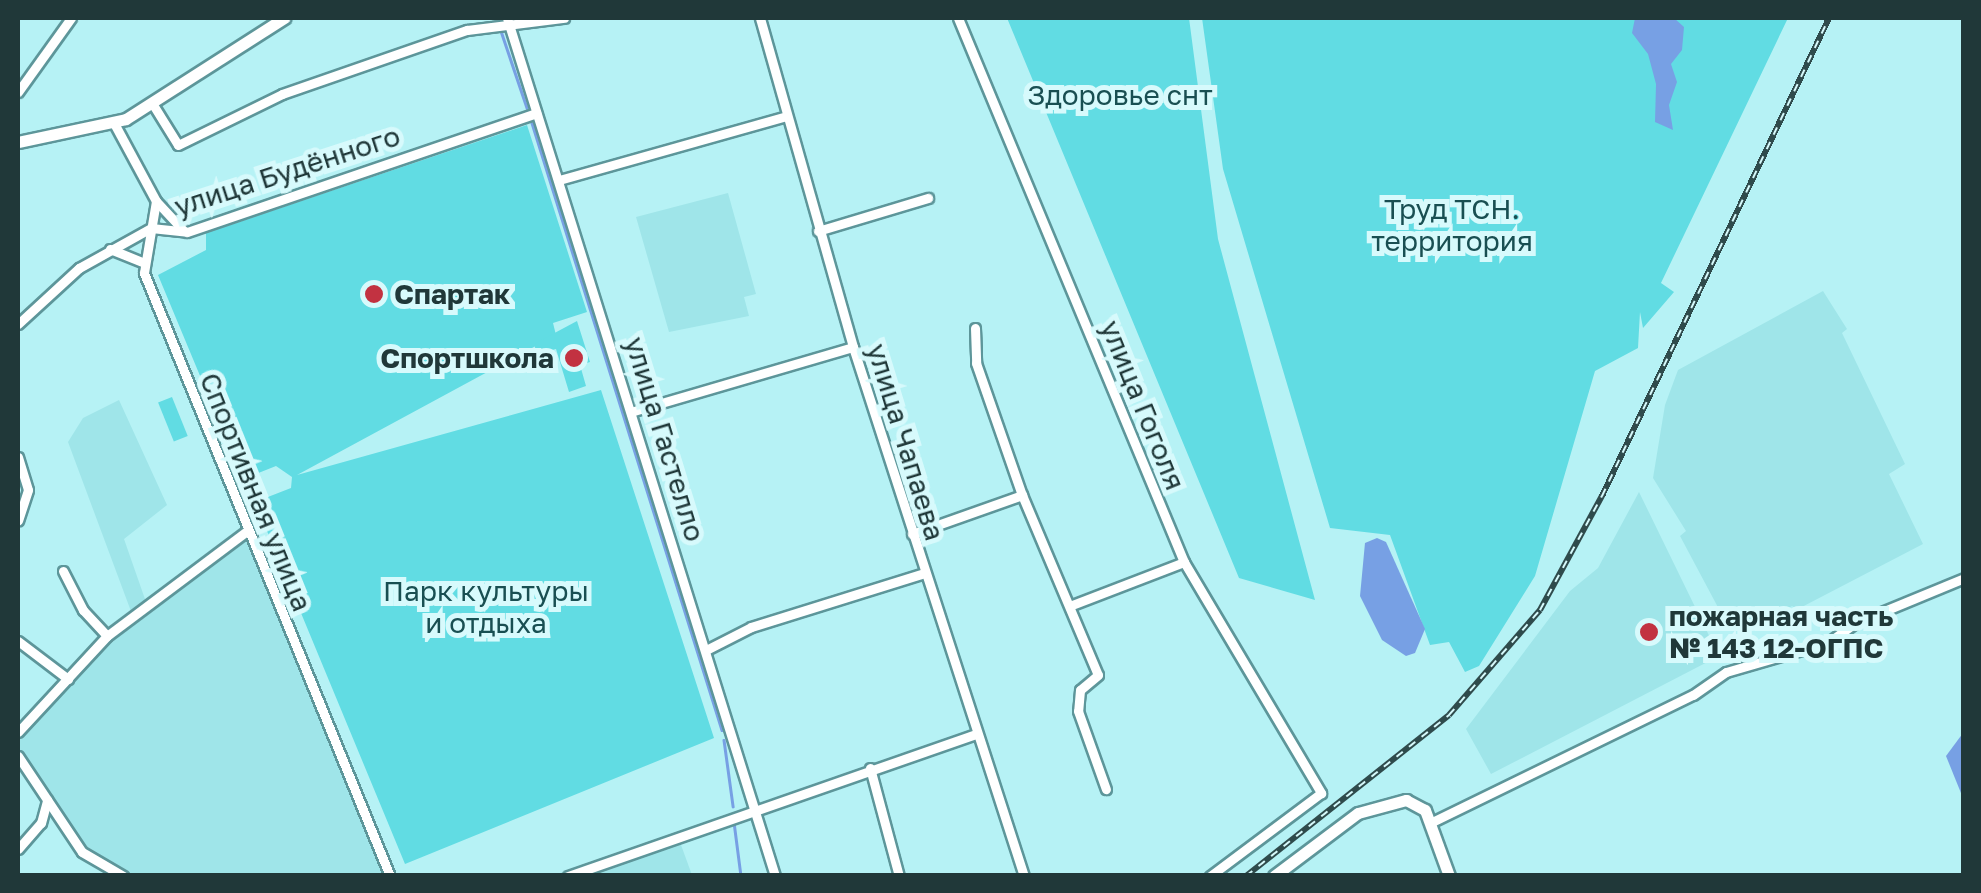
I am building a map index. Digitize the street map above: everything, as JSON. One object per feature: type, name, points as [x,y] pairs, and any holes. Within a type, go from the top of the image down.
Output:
[{"type":"street","points":[[18,92],[71,18]]},
{"type":"street","points":[[18,142],[114,124],[284,18]]},
{"type":"street","points":[[152,103],[178,144],[282,94],[507,20],[564,18]]},
{"type":"street","points":[[758,18],[768,18]]},
{"type":"street","name":"улица Чапаева","points":[[758,18],[853,346],[1024,876]]},
{"type":"street","name":"улица Гоголя","points":[[958,18],[1184,562],[1320,793],[1210,876]]},
{"type":"street","name":"улица Гастелло","points":[[507,20],[634,411],[775,876]]},
{"type":"street","name":"улица Будённого","points":[[18,324],[110,248],[151,228],[187,232],[536,113]]},
{"type":"street","points":[[559,180],[784,117]]},
{"type":"street","points":[[114,124],[156,200],[187,232]]},
{"type":"street","points":[[818,231],[928,198]]},
{"type":"street","points":[[110,248],[143,262],[156,200]]},
{"type":"street","name":"Спортивная улица","points":[[143,262],[390,876]]},
{"type":"street","points":[[975,328],[976,363],[1022,495],[1072,605],[1098,675],[1080,690],[1081,726],[1106,788]]},
{"type":"street","points":[[634,411],[853,346]]},
{"type":"street","points":[[18,457],[28,490],[18,520]]},
{"type":"street","points":[[912,534],[1022,495]]},
{"type":"street","points":[[18,732],[107,636],[248,530]]},
{"type":"street","points":[[1072,605],[1184,562]]},
{"type":"street","points":[[63,571],[82,610],[107,636]]},
{"type":"street","points":[[708,650],[750,628],[924,573]]},
{"type":"street","points":[[1430,823],[1693,695],[1726,672],[1829,642],[1854,622],[1964,578]]},
{"type":"street","points":[[18,641],[68,678]]},
{"type":"street","points":[[568,876],[752,807],[976,734]]},
{"type":"street","points":[[18,756],[82,852],[124,876]]},
{"type":"street","points":[[870,768],[899,876]]},
{"type":"street","points":[[18,850],[41,822],[47,797]]},
{"type":"street","points":[[1274,876],[1346,820],[1386,802],[1414,801],[1430,823],[1449,876]]},
{"type":"street","points":[[41,822],[60,820]]},
{"type":"shaded area","points":[[1635,18],[1674,18],[1684,27],[1682,50],[1671,64],[1677,82],[1669,105],[1673,130],[1655,122],[1656,84],[1648,54],[1632,33]]},
{"type":"shaded area","points":[[728,193],[756,294],[744,297],[749,316],[669,332],[636,217]]},
{"type":"shaded area","points":[[1823,291],[1847,329],[1842,333],[1905,464],[1889,474],[1923,544],[1798,609],[1792,606],[1762,621],[1759,614],[1729,628],[1680,536],[1686,531],[1653,478],[1665,405],[1678,370]]},
{"type":"shaded area","points":[[119,400],[167,505],[124,539],[146,602],[248,530],[390,875],[123,875],[94,862],[18,756],[18,732],[132,614],[68,442],[83,418]]},
{"type":"shaded area","points":[[1639,492],[1719,656],[1491,774],[1466,729],[1570,591],[1598,568]]},
{"type":"shaded area","points":[[1377,538],[1386,542],[1425,629],[1415,653],[1406,656],[1382,640],[1360,596],[1365,543]]},
{"type":"shaded area","points":[[1963,733],[1963,798],[1946,756]]},
{"type":"shaded area","points":[[677,834],[692,875],[568,876]]},
{"type":"green space","name":"Здоровье снт","points":[[1007,18],[1189,18],[1218,239],[1315,600],[1239,578]]},
{"type":"green space","name":"Труд ТСН. территория","points":[[1202,18],[1788,18],[1661,283],[1674,292],[1643,328],[1640,312],[1638,348],[1595,371],[1535,576],[1479,666],[1465,672],[1449,642],[1430,645],[1390,535],[1330,528],[1223,169]]},
{"type":"green space","name":"Парк культуры и отдыха","points":[[527,125],[587,312],[553,323],[556,335],[297,475],[601,390],[714,738],[405,864],[255,502],[291,488],[292,477],[276,466],[243,479],[158,275],[206,250],[206,233]]},
{"type":"green space","name":"Спортшкола","points":[[577,321],[590,362],[580,365],[586,386],[569,392],[556,349],[537,354],[534,344]]},
{"type":"green space","points":[[172,397],[188,436],[174,442],[158,403]]},
{"type":"waterway","points":[[501,31],[527,108]]},
{"type":"waterway","points":[[532,123],[722,730]]},
{"type":"waterway","points":[[724,740],[733,806]]},
{"type":"waterway","points":[[734,822],[741,876]]},
{"type":"railway","points":[[1246,876],[1449,715],[1540,610],[1602,496],[1829,18]]},
{"type":"place","name":"Спартак","points":[[374,294]]},
{"type":"place","name":"Спортшкола","points":[[574,358]]},
{"type":"place","name":"пожарная часть № 143 12-ОГПС","points":[[1649,632]]}]
